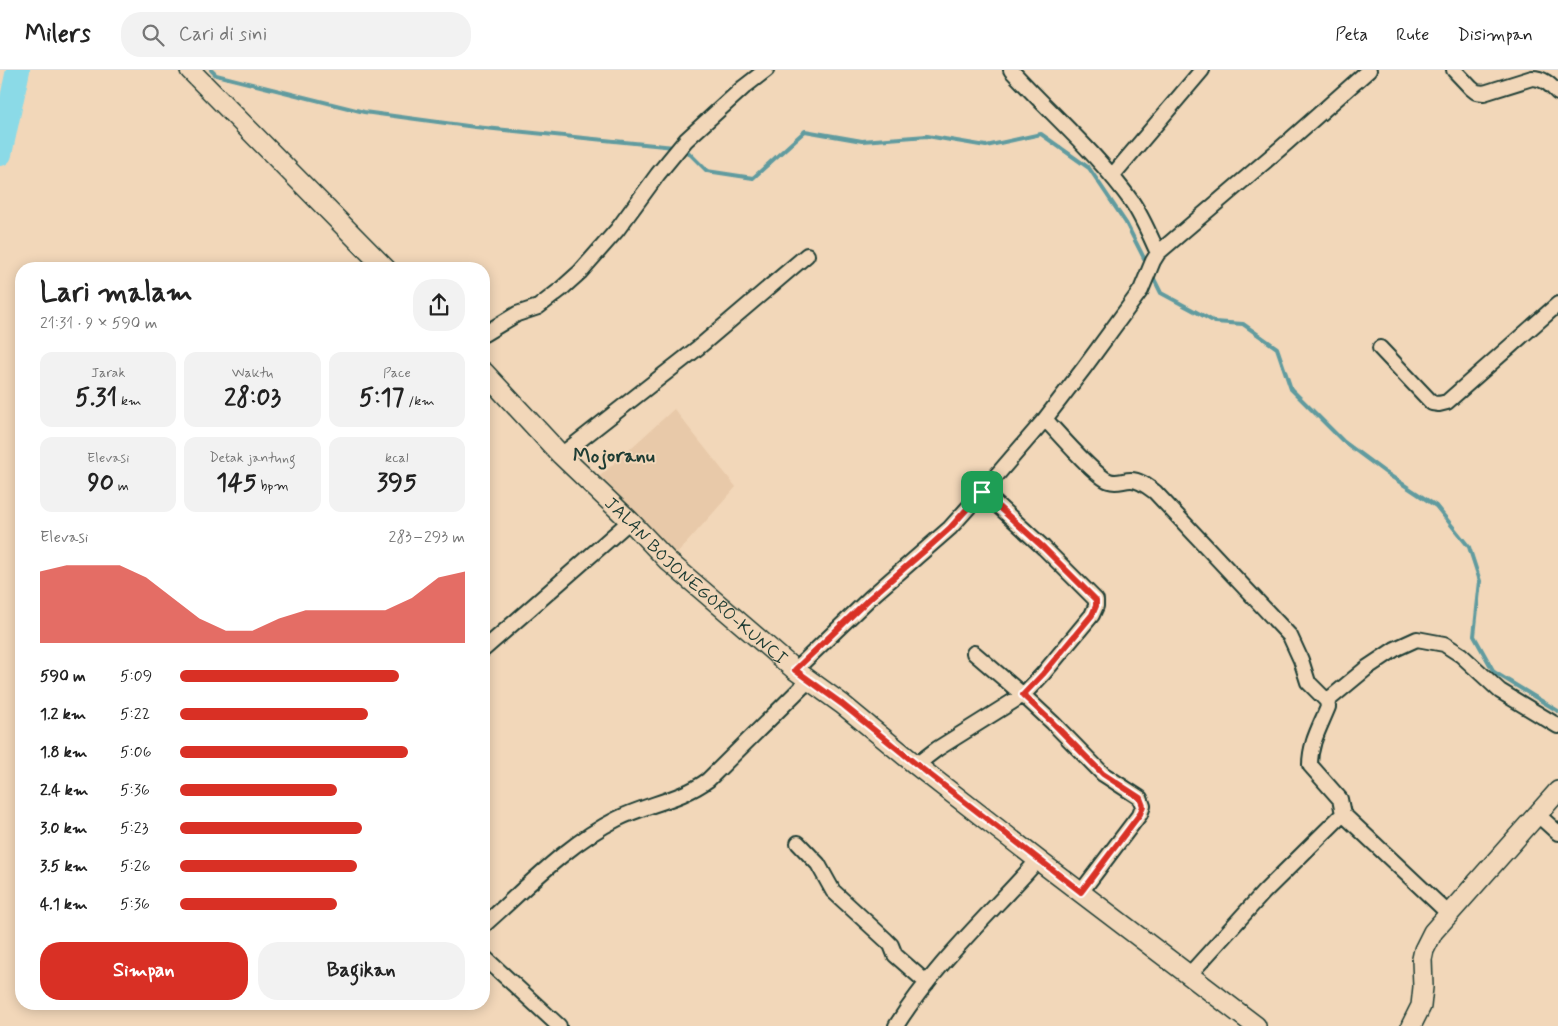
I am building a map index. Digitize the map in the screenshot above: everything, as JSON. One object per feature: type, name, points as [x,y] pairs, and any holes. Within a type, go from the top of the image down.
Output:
[{"type":"main road","points":[[190,70],[379,262]]},
{"type":"main road","name":"JALAN BOJONEGORO-KUNCI","points":[[490,378],[561,455],[630,521],[668,561],[801,676],[842,704],[1038,860],[1256,1026]]},
{"type":"main road","points":[[1411,1026],[1421,1006],[1423,987],[1422,959],[1424,950],[1433,932],[1558,791]]},
{"type":"street","points":[[490,330],[517,314],[538,307],[580,272],[617,230],[686,140],[744,87],[766,70]]},
{"type":"street","points":[[1011,70],[1112,176],[1140,216],[1156,257]]},
{"type":"street","points":[[1112,176],[1202,70]]},
{"type":"street","points":[[490,920],[555,862],[599,829],[634,811],[688,793],[708,780],[871,597],[943,534],[1045,419],[1141,290],[1156,257],[1369,70]]},
{"type":"street","points":[[1454,70],[1476,92],[1496,91],[1532,78],[1538,78],[1548,82],[1558,93]]},
{"type":"street","points":[[561,455],[699,347],[807,255]]},
{"type":"street","points":[[1380,348],[1432,403],[1439,404],[1447,402],[1558,304]]},
{"type":"street","points":[[1045,419],[1090,466],[1108,481],[1121,483],[1132,480],[1145,484],[1155,492],[1290,636],[1308,682],[1327,701],[1328,707],[1313,742],[1310,752],[1310,765],[1340,799],[1343,814],[1449,914]]},
{"type":"street","points":[[916,764],[1023,695],[1092,615],[1096,606],[1096,600],[1044,548],[982,492]]},
{"type":"street","points":[[490,644],[630,521]]},
{"type":"street","points":[[1327,701],[1395,649],[1417,639],[1444,644],[1462,655],[1500,691],[1558,726]]},
{"type":"street","points":[[974,653],[1053,723],[1103,774],[1140,798],[1143,806],[1140,814],[1081,892]]},
{"type":"street","points":[[1189,975],[1264,892],[1343,814]]},
{"type":"street","points":[[1538,815],[1558,833]]},
{"type":"street","points":[[798,844],[818,864],[833,891],[891,945],[895,955],[927,983]]},
{"type":"street","points":[[896,1026],[927,983],[1038,860]]},
{"type":"street","points":[[490,962],[560,1026]]},
{"type":"shaded area","points":[[674,409],[736,487],[676,555],[600,476]]},
{"type":"waterway","points":[[0,154],[18,70]]},
{"type":"waterway","points":[[211,70],[216,75],[364,112],[475,127],[674,147]]},
{"type":"waterway","points":[[684,148],[707,171],[753,178],[805,131],[862,141],[927,136],[986,146],[1041,134],[1089,168],[1126,223],[1147,264]]},
{"type":"waterway","points":[[1152,275],[1161,293],[1215,322],[1243,324],[1277,348],[1291,389],[1343,441],[1386,473],[1436,506],[1469,547],[1480,581],[1474,636],[1494,672],[1558,711]]},
{"type":"district","name":"Mojoranu","points":[[614,455]]},
{"type":"route","points":[[982,492],[1044,548],[1096,600],[1096,606],[1092,615],[1023,695],[1103,774],[1140,798],[1143,806],[1140,814],[1081,892],[842,704],[795,670],[871,597],[950,528],[982,492]]}]
